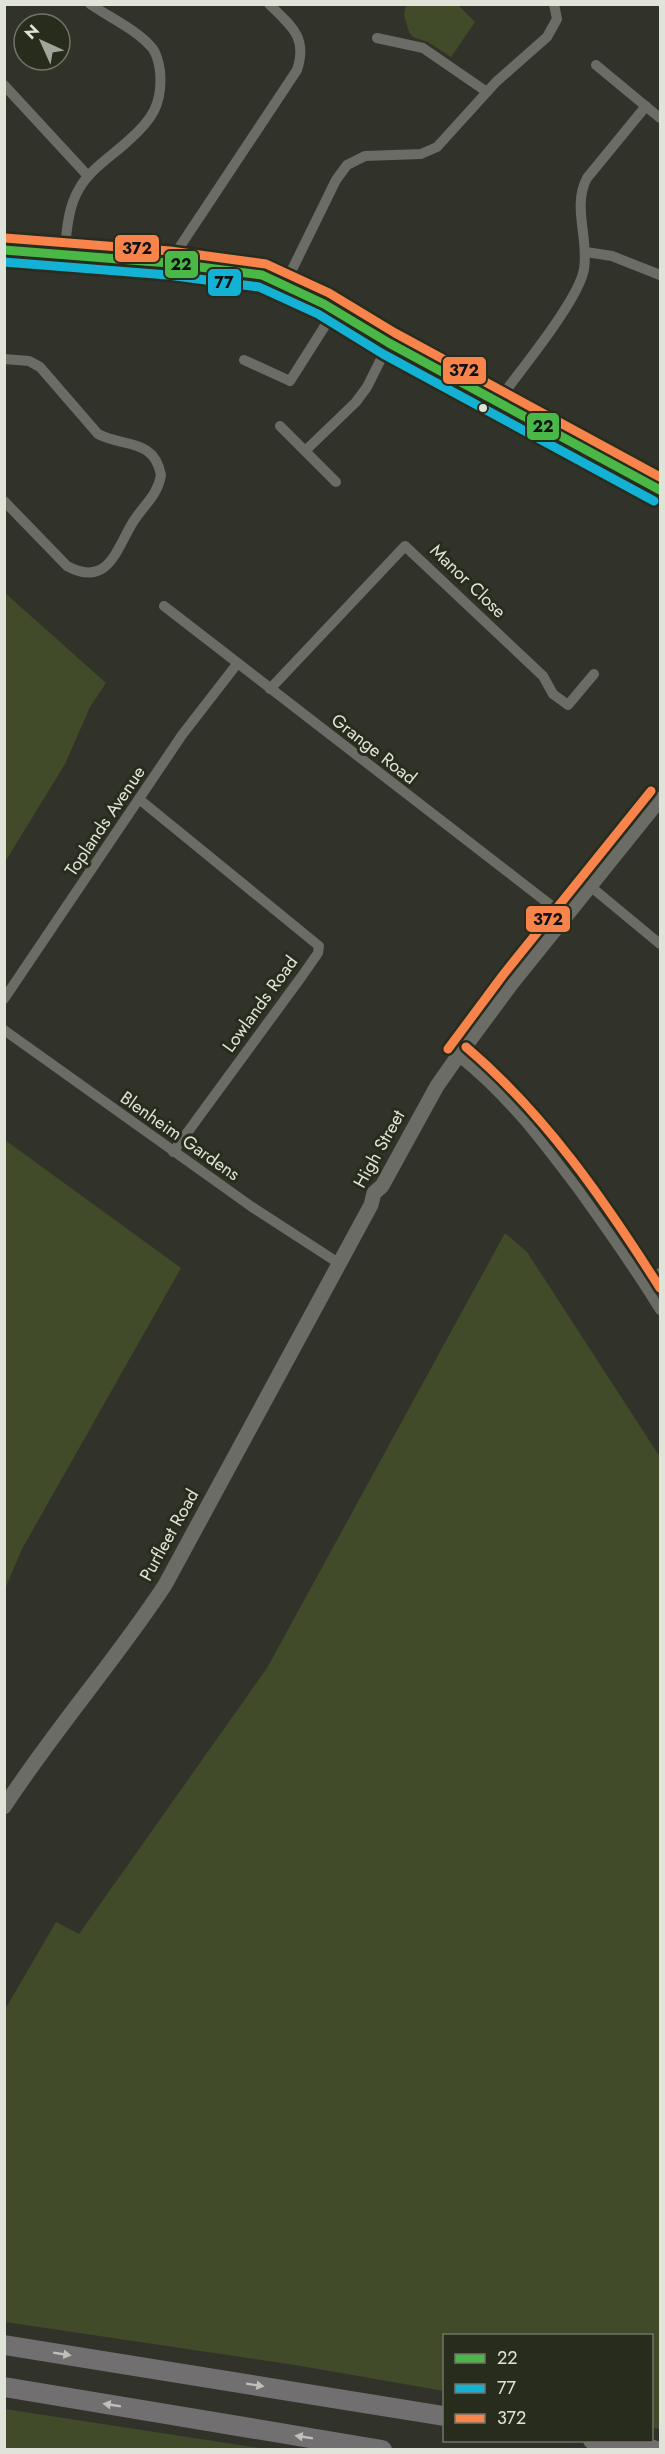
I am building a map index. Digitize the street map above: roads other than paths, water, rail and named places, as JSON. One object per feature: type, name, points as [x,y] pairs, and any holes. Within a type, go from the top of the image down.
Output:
[{"type":"highway","points":[[4,2346],[443,2416]]},
{"type":"highway","points":[[4,2387],[382,2450]]},
{"type":"highway","points":[[605,2442],[654,2450]]},
{"type":"street","points":[[64,255],[72,202],[80,187],[88,176],[142,129],[160,98],[159,66],[154,51],[140,36],[90,4]]},
{"type":"street","points":[[285,284],[336,180],[347,165],[365,156],[421,154],[437,147],[487,92],[547,37],[557,19],[554,4]]},
{"type":"street","points":[[169,263],[297,70],[302,57],[300,39],[272,5]]},
{"type":"street","points":[[376,38],[423,48],[487,92]]},
{"type":"street","points":[[596,65],[660,118]]},
{"type":"street","points":[[4,85],[88,176]]},
{"type":"street","points":[[498,401],[577,289],[584,271],[586,252],[580,201],[581,189],[587,178],[646,106]]},
{"type":"street","points":[[4,250],[169,263],[262,275],[285,284],[335,310],[389,343],[660,489]]},
{"type":"street","points":[[586,252],[612,256],[660,275]]},
{"type":"street","points":[[244,360],[290,381],[335,310]]},
{"type":"street","points":[[305,451],[356,402],[367,387],[389,343]]},
{"type":"street","points":[[4,359],[29,362],[40,367],[98,434],[109,440],[147,450],[154,455],[161,475],[154,495],[133,522],[115,556],[108,565],[90,573],[78,572],[67,566],[4,501]]},
{"type":"street","points":[[280,426],[336,482]]},
{"type":"street","name":"Manor Close","points":[[270,688],[405,546],[543,676],[553,694],[568,705],[594,674]]},
{"type":"street","name":"Grange Road","points":[[164,606],[566,917]]},
{"type":"street","name":"Toplands Avenue","points":[[4,999],[182,735],[237,664]]},
{"type":"street","name":"Lowlands Road","points":[[139,800],[319,946],[318,953],[302,976],[173,1152]]},
{"type":"street","points":[[660,800],[458,1056],[502,1094],[529,1124],[645,1284],[660,1310]]},
{"type":"street","points":[[590,886],[660,944]]},
{"type":"street","name":"Blenheim Gardens","points":[[4,1030],[173,1152],[340,1264]]},
{"type":"street","name":"High Street","points":[[340,1264],[371,1205],[374,1193],[382,1186],[437,1086],[458,1056]]},
{"type":"street","name":"Purfleet Road","points":[[4,1807],[25,1775],[133,1633],[165,1585],[340,1264]]},
{"type":"street","points":[[645,1284],[660,1273]]}]
